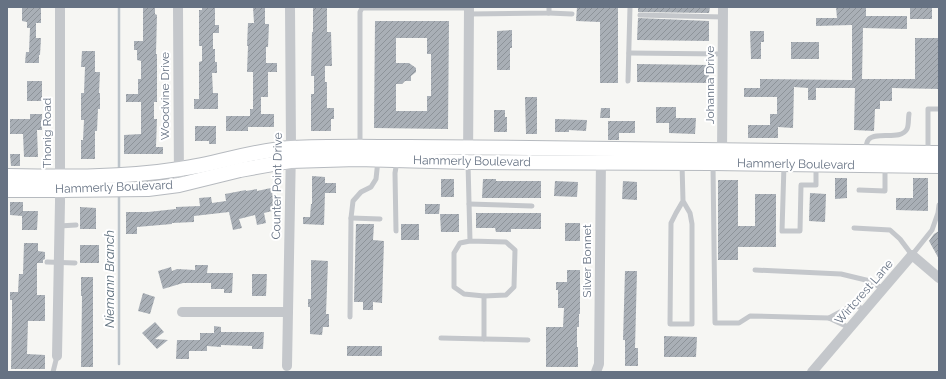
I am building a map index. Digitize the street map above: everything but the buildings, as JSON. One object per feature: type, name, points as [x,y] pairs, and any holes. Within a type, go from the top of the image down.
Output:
[{"type":"main road","name":"Hammerly Boulevard","points":[[7,176],[60,184],[148,188],[179,184],[240,170],[291,155],[360,146],[468,148],[601,156],[682,163],[719,159],[784,164],[816,164],[866,152],[934,153]]},
{"type":"main road","name":"Hammerly Boulevard","points":[[7,190],[111,176],[179,170],[269,150],[291,155],[357,159],[468,162],[601,156],[719,159],[844,158],[885,165],[939,166]]},
{"type":"street","name":"Thonig Road","points":[[57,356],[60,184],[60,7]]},
{"type":"street","name":"Woodvine Drive","points":[[178,7],[179,184]]},
{"type":"street","name":"Counter Point Drive","points":[[286,366],[291,155],[290,7]]},
{"type":"street","points":[[468,162],[469,10]]},
{"type":"street","name":"Johanna Drive","points":[[719,159],[723,12]]},
{"type":"street","name":"Silver Bonnet","points":[[596,372],[599,364],[601,156]]},
{"type":"street","points":[[912,256],[939,278]]},
{"type":"street","name":"Wirtcrest Lane","points":[[812,372],[912,256]]},
{"type":"street","points":[[182,312],[288,312]]},
{"type":"lane","points":[[549,7],[549,14]]},
{"type":"lane","points":[[628,81],[630,7]]},
{"type":"lane","points":[[360,146],[360,12],[362,8],[572,14]]},
{"type":"lane","points":[[640,15],[723,12]]},
{"type":"lane","points":[[629,53],[723,54]]},
{"type":"lane","points":[[934,153],[928,108],[939,109]]},
{"type":"lane","points":[[866,152],[868,140],[871,138],[902,134],[906,131],[908,127],[909,114]]},
{"type":"lane","points":[[350,317],[351,218],[353,201],[361,192],[371,187],[376,179],[378,159]]},
{"type":"lane","points":[[719,159],[715,323],[739,323],[750,316],[829,318],[850,328]]},
{"type":"lane","points":[[396,231],[395,173],[397,160]]},
{"type":"lane","points":[[468,162],[470,241]]},
{"type":"lane","points":[[682,163],[683,201],[690,214],[692,224],[692,324],[670,324],[671,224],[683,201]]},
{"type":"lane","points":[[784,164],[782,231],[800,231],[802,185],[816,185],[816,164]]},
{"type":"lane","points":[[859,190],[884,191],[885,165]]},
{"type":"lane","points":[[469,204],[532,206]]},
{"type":"lane","points":[[854,228],[890,230],[900,239],[912,256],[932,230],[939,205]]},
{"type":"lane","points":[[351,218],[380,218]]},
{"type":"lane","points":[[59,226],[76,225]]},
{"type":"lane","points":[[470,241],[506,242],[515,250],[514,287],[506,295],[484,296],[464,294],[454,287],[454,253],[460,243],[470,241]]},
{"type":"lane","points":[[47,262],[75,263]]},
{"type":"lane","points":[[755,270],[841,274],[870,281],[883,289]]},
{"type":"lane","points":[[484,296],[484,339]]},
{"type":"lane","points":[[829,318],[854,304],[865,311]]},
{"type":"lane","points":[[441,338],[528,340]]},
{"type":"lane","points":[[53,372],[57,356]]},
{"type":"waterway","name":"Niemann Branch","points":[[119,7],[119,170]]},
{"type":"waterway","name":"Niemann Branch","points":[[119,195],[119,364]]}]
